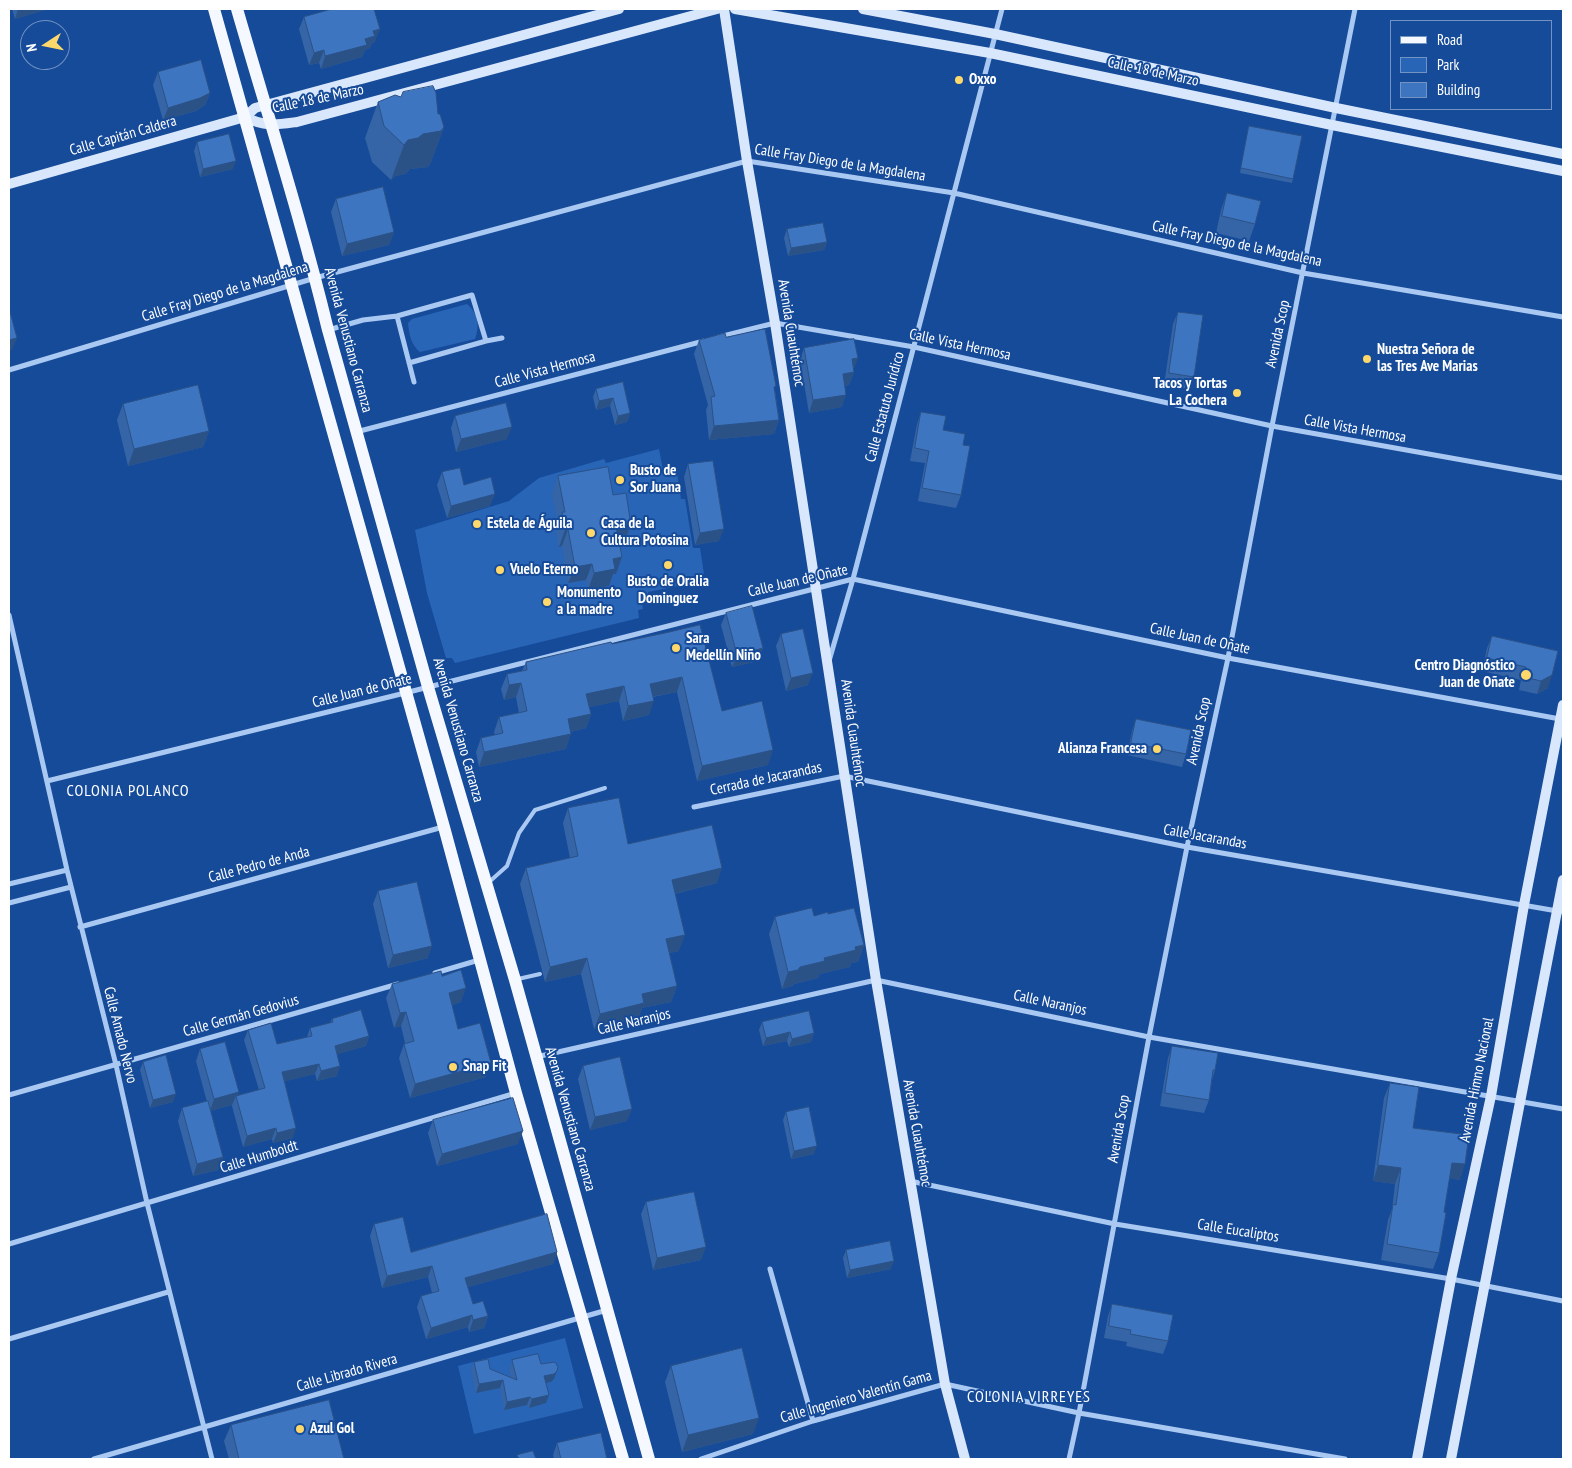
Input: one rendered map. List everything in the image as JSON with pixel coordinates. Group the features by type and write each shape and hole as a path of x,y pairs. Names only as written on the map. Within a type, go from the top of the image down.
{"main road":[{"path":"214,9 444,827 516,1093 623,1459"},
{"name":"Avenida Venustiano Carranza","path":"237,9 273,126 316,278 356,432 428,687 515,980 649,1459"}],"street":[{"name":"Calle 18 de Marzo","path":"619,9 255,108 245,117 258,124 273,126 297,122 717,9"},
{"name":"Avenida Cuauhtémoc","path":"724,9 747,161 775,323 876,980 945,1384 965,1459"},
{"name":"Calle 18 de Marzo","path":"735,9 990,53 1563,172"},
{"name":"Calle 18 de Marzo","path":"864,9 995,34 1336,108 1563,154"},
{"name":"Calle Estatuto Jurídico","path":"828,666 853,579 1002,9"},
{"name":"Avenida Scop","path":"1069,1459 1080,1413 1149,1037 1187,847 1228,658 1355,9"},
{"name":"Calle Capitán Caldera","path":"9,184 245,117"},
{"name":"Calle Fray Diego de la Magdalena","path":"9,370 316,278 747,161 954,193 1303,273 1563,317"},
{"path":"328,330 363,320 397,316 472,295 486,341"},
{"path":"397,316 414,382"},
{"name":"Calle Vista Hermosa","path":"718,338 775,323 914,347 1272,426 1563,478"},
{"path":"409,363 502,338"},
{"name":"Calle Vista Hermosa","path":"356,432 708,340"},
{"name":"Calle Juan de Oñate","path":"47,781 406,693 853,579 1228,658 1562,720"},
{"name":"Calle Amado Nervo","path":"9,615 80,927 116,1065 168,1292 212,1459"},
{"name":"Avenida Himno Nacional","path":"1416,1459 1451,1279 1491,1096 1524,905 1562,720 1563,705"},
{"name":"Calle Jacarandas","path":"844,776 1187,847 1560,911"},
{"name":"Cerrada de Jacarandas","path":"694,807 844,776"},
{"name":"Calle Pedro de Anda","path":"80,927 444,827"},
{"path":"9,884 67,870"},
{"path":"1451,1459 1560,911 1563,880"},
{"path":"9,902 71,887"},
{"path":"431,974 479,960"},
{"name":"Calle Naranjos","path":"536,1058 876,980 1149,1037 1563,1109"},
{"name":"Calle Germán Gedovius","path":"9,1095 403,982"},
{"name":"Calle Humboldt","path":"9,1244 516,1093"},
{"name":"Calle Eucaliptos","path":"910,1181 1115,1224 1451,1279 1563,1301"},
{"path":"770,1269 813,1421"},
{"path":"9,1339 168,1292"},
{"name":"Calle Librado Rivera","path":"94,1459 607,1310"},
{"name":"Calle Ingeniero Valentín Gama","path":"701,1459 813,1421 945,1384 1080,1413 1345,1459"}],"lane":[{"path":"487,885 507,866 519,833 535,810 605,788"},
{"path":"515,980 540,974"}],"green space":[{"path":"467,304 474,311 477,320 475,339 420,352 417,349 409,331 408,323 412,319"},
{"path":"659,449 664,475 677,473 681,499 685,499 693,548 700,548 704,574 692,577 693,583 648,592 648,597 641,599 643,609 638,610 639,618 455,663 452,658 446,658 427,593 415,530 509,501 539,478 604,459 606,463"},
{"path":"565,1338 583,1408 474,1434 458,1366"}],"building":[{"path":"332,9 374,9 380,29 373,31 375,36 365,39 367,45 325,56 324,50 314,53 304,17"},
{"path":"201,60 210,93 168,108 158,72"},
{"path":"433,86 436,93 438,114 440,114 444,127 441,131 423,134 418,138 408,140 404,145 384,126 378,102 395,95 401,97 403,92"},
{"path":"1249,126 1302,136 1293,179 1241,168"},
{"path":"229,134 236,161 203,169 197,142"},
{"path":"383,187 394,232 347,244 336,199"},
{"path":"1227,193 1261,201 1255,224 1222,216"},
{"path":"823,223 827,242 791,248 787,229"},
{"path":"9,308 17,338 9,340"},
{"path":"1178,312 1203,315 1194,377 1169,373"},
{"path":"765,329 776,386 774,387 779,420 714,426 711,397 715,396 699,340 725,333 726,337"},
{"path":"854,339 858,358 852,359 854,372 843,374 846,395 813,400 804,348"},
{"path":"623,382 630,413 618,416 613,398 599,401 596,389"},
{"path":"198,385 209,431 134,449 123,404"},
{"path":"506,403 512,427 461,439 455,416"},
{"path":"921,412 946,416 943,430 965,434 963,445 970,446 961,495 922,488 929,451 915,448"},
{"path":"713,461 724,529 700,533 688,464"},
{"name":"Casa de la Cultura Potosina","path":"608,467 613,495 626,493 631,525 616,527 622,557 613,559 615,569 594,573 592,564 575,567 568,529 565,530 562,512 565,512 558,476"},
{"path":"460,468 464,485 491,477 495,494 451,506 442,472"},
{"path":"752,606 763,648 737,655 726,613"},
{"path":"700,625 722,711 762,701 773,750 702,766 682,677 650,684 654,701 628,706 624,686 586,694 591,714 568,719 571,734 484,752 481,738 503,733 499,717 527,711 521,683 509,685 507,674 527,670 526,662 611,642 612,644"},
{"path":"803,629 813,673 791,678 781,634"},
{"path":"1492,636 1558,651 1552,675 1541,681 1524,677 1526,667 1487,658"},
{"path":"1136,719 1191,730 1186,754 1131,743"},
{"path":"619,798 628,844 712,825 722,868 672,880 685,935 666,939 677,986 642,994 644,1003 600,1014 587,958 550,967 526,868 578,856 568,808"},
{"path":"417,882 432,946 393,955 378,891"},
{"path":"812,908 814,916 854,908 864,945 855,947 856,950 824,958 825,961 788,972 775,917"},
{"path":"461,970 466,988 449,993 458,1029 480,1023 491,1063 415,1084 404,1044 414,1041 406,1012 400,1013 392,984 441,971 442,976"},
{"path":"361,1010 369,1036 335,1046 340,1066 321,1071 319,1064 282,1072 296,1128 277,1133 276,1128 247,1136 236,1096 265,1088 248,1030 271,1023 277,1044 312,1036 310,1028 333,1022 332,1019"},
{"path":"809,1011 814,1033 792,1039 790,1032 766,1038 762,1022"},
{"path":"225,1042 239,1092 214,1099 200,1049"},
{"path":"1172,1046 1218,1053 1215,1070 1213,1070 1209,1100 1165,1093"},
{"path":"166,1055 176,1094 153,1100 143,1062"},
{"path":"620,1057 632,1109 595,1117 583,1066"},
{"path":"1390,1083 1419,1087 1413,1128 1469,1135 1465,1164 1452,1163 1439,1253 1387,1244 1393,1204 1396,1205 1401,1168 1378,1165"},
{"path":"513,1098 523,1131 442,1154 433,1120"},
{"path":"208,1101 223,1157 197,1164 182,1108"},
{"path":"809,1107 817,1146 794,1151 786,1112"},
{"path":"694,1192 706,1247 657,1258 646,1202"},
{"path":"547,1214 557,1252 465,1278 473,1304 483,1301 488,1316 473,1320 472,1315 431,1328 421,1296 439,1291 432,1266 387,1276 374,1224 403,1217 411,1252"},
{"path":"890,1241 894,1261 850,1270 846,1250"},
{"path":"1112,1304 1173,1315 1168,1341 1130,1334 1131,1330 1109,1326"},
{"path":"742,1348 759,1418 688,1435 671,1366"},
{"path":"538,1354 541,1364 555,1362 558,1367 554,1374 544,1376 549,1395 507,1402 503,1380 479,1384 474,1362 488,1359 490,1369 517,1380 512,1360"},
{"name":"Azul Gol","path":"329,1400 344,1459 239,1459 231,1425"},
{"path":"601,1433 607,1459 561,1459 557,1443"},
{"path":"533,1451 536,1459 519,1459 517,1455"}],"place":[{"name":"Oxxo","path":"959,80"},
{"name":"Nuestra Señora de las Tres Ave Marias","path":"1367,359"},
{"name":"Tacos y Tortas La Cochera","path":"1237,393"},
{"name":"Busto de Sor Juana","path":"620,480"},
{"name":"Estela de Águila","path":"477,524"},
{"name":"Casa de la Cultura Potosina","path":"591,533"},
{"name":"Busto de Oralia Dominguez","path":"668,565"},
{"name":"Vuelo Eterno","path":"500,570"},
{"name":"Monumento a la madre","path":"547,602"},
{"name":"Sara Medellín Niño","path":"676,648"},
{"name":"Centro Diagnóstico Juan de Oñate","path":"1526,675"},
{"name":"Alianza Francesa","path":"1157,749"},
{"name":"Snap Fit","path":"453,1067"},
{"name":"Azul Gol","path":"300,1429"}],"district":[{"name":"COLONIA POLANCO","path":"128,791"},
{"name":"COLONIA VIRREYES","path":"1029,1397"}]}
